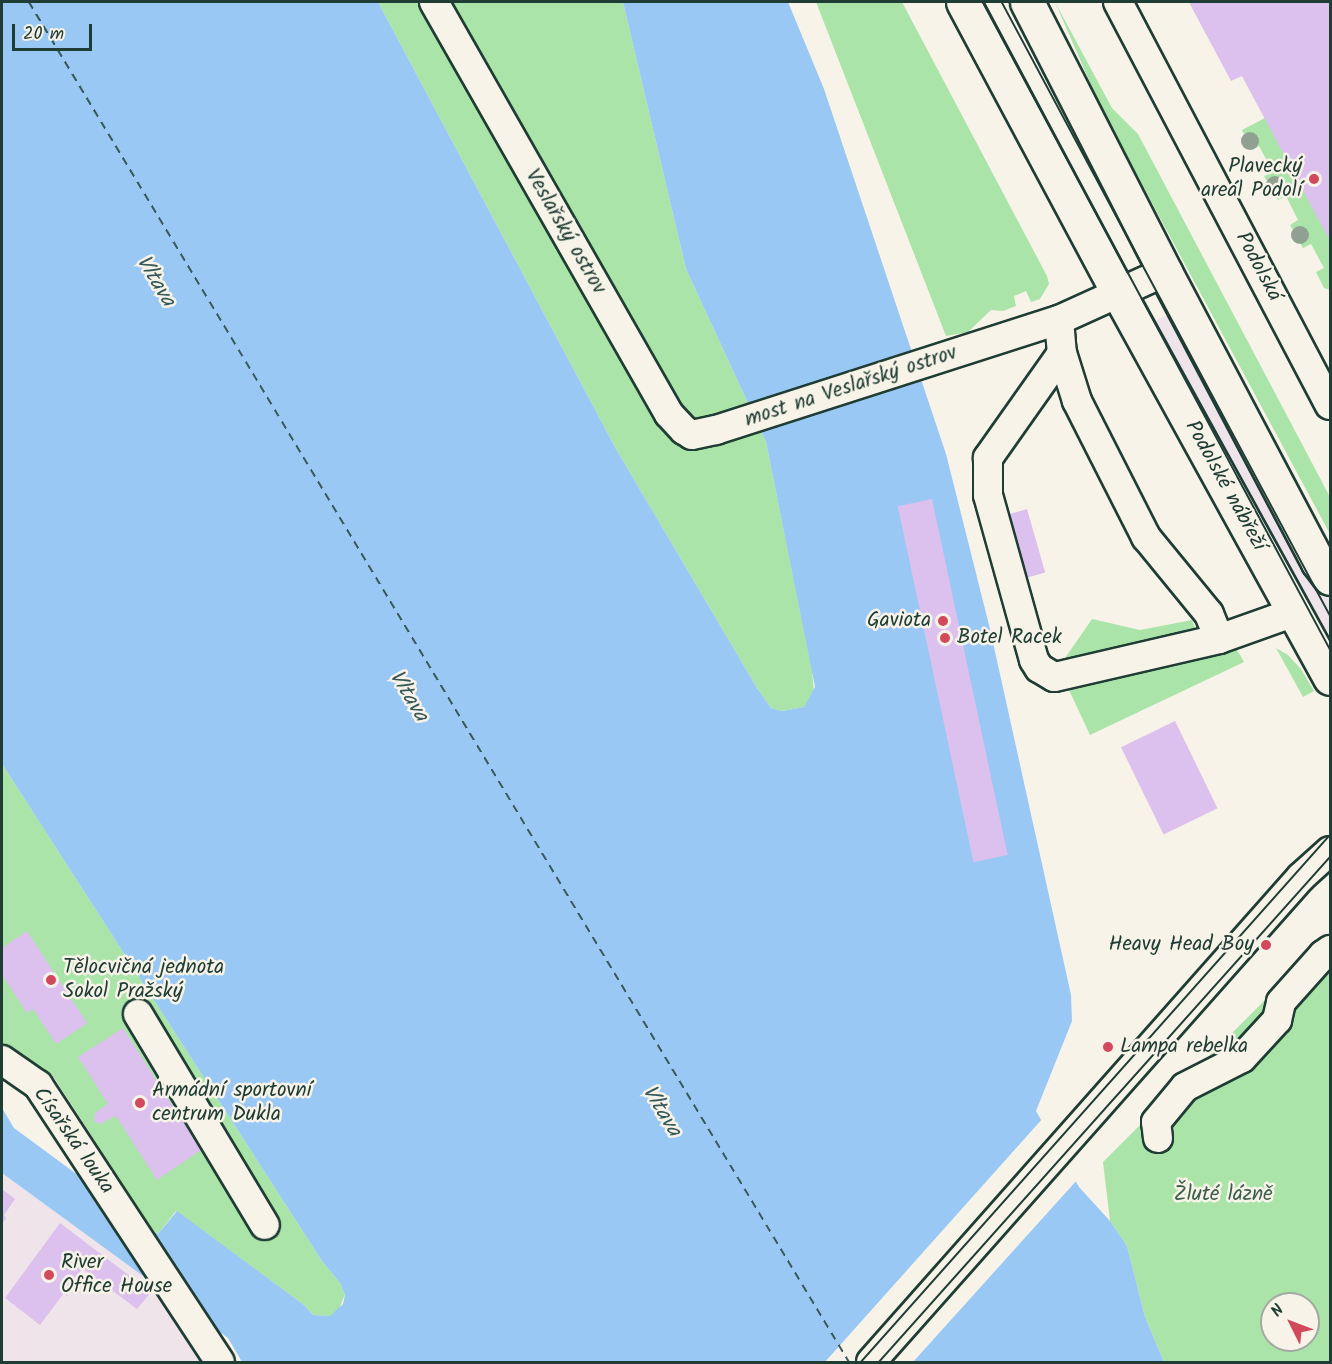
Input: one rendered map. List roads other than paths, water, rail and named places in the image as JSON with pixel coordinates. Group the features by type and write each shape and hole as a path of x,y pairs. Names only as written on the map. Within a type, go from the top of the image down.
{"main road":[{"name":"Podolské nábřeží","path":"963,2 1119,294 1330,678"},
{"path":"1027,2 1165,272 1318,562 1330,578"}],"street":[{"name":"Veslařský ostrov","path":"434,2 669,414 692,435 716,430"},
{"name":"Podolská","path":"1128,4 1324,375 1330,405"},
{"path":"1165,272 1071,315 1062,353 988,458 988,495 1034,660 1039,668 1054,677 1214,626 1295,612"},
{"name":"most na Veslařský ostrov","path":"716,430 986,345 1071,315"},
{"path":"1062,353 1077,401 1146,537 1214,626"},
{"path":"871,1362 1218,974 1301,877 1330,851"},
{"path":"1158,1138 1156,1122 1185,1087 1242,1058 1277,1020 1281,1002 1330,950"},
{"path":"138,1014 265,1225"},
{"name":"Císařská louka","path":"2,1060 38,1085 220,1362"}],"water":[{"name":"Vltava","path":"2,2 378,2 616,449 757,688 771,708 782,711 804,707 815,687 766,442 686,269 623,2 788,2 824,89 946,454 990,629 1071,995 1072,1021 1036,1111 1079,1187 1110,1221 1127,1246 1145,1317 1164,1362 242,1362 228,1338 2,1173 2,1108 14,1128 158,1234 177,1211 304,1305 313,1315 330,1316 343,1304 345,1295 340,1283 322,1261 2,764"}],"tram line":[{"path":"983,2 1330,649"},
{"path":"1002,2 1330,615"},
{"path":"861,1362 1330,835"},
{"path":"879,1362 1330,857"}],"place":[{"name":"Plavecký areál Podolí","path":"1314,179"},
{"name":"Gaviota","path":"943,621"},
{"name":"Botel Racek","path":"945,638"},
{"name":"Heavy Head Boy","path":"1266,945"},
{"name":"Tělocvičná jednota Sokol Pražský","path":"51,980"},
{"name":"Lampa rebelka","path":"1108,1047"},
{"name":"Armádní sportovní centrum Dukla","path":"140,1103"},
{"name":"River Office House","path":"49,1275"}],"park label":[{"name":"Žluté lázně","path":"1223,1195"}]}
